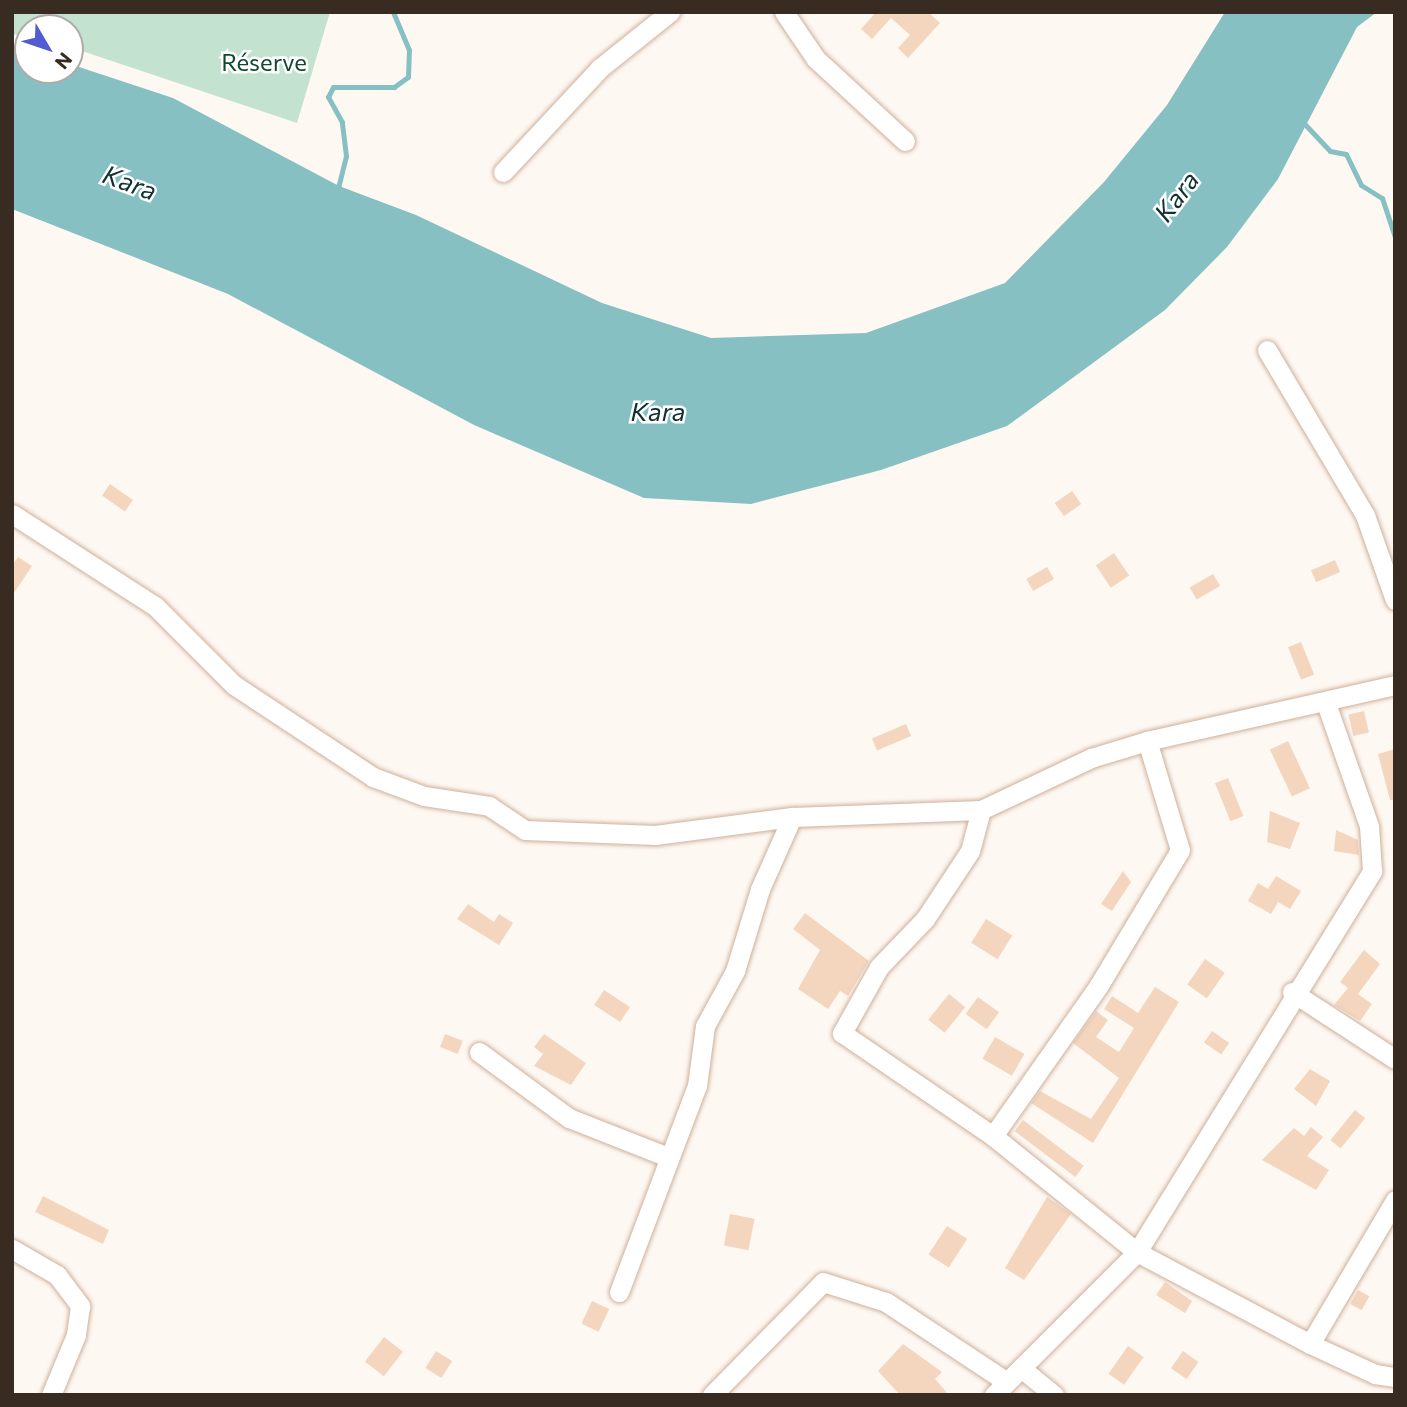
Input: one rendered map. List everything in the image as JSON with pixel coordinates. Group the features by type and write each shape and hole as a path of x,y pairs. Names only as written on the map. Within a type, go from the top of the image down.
{"street":[{"path":"503,172 600,68 670,12"},
{"path":"783,12 816,59 905,141"},
{"path":"1267,350 1365,515 1395,600"},
{"path":"12,513 155,606 234,685 399,788 472,800 525,830 655,835 792,817 981,810 1091,758 1147,741 1326,703 1395,685"},
{"path":"1007,1382 1137,1252 1292,992 1372,870 1362,801 1326,703"},
{"path":"993,1136 1099,985 1180,850 1147,741"},
{"path":"981,810 970,851 925,919 879,967 842,1033 993,1136 1137,1252 1310,1344 1375,1374 1395,1377"},
{"path":"619,1292 663,1187 668,1157 696,1086 705,1026 735,971 760,889 792,817"},
{"path":"1292,992 1395,1059"},
{"path":"479,1052 569,1118 668,1157"},
{"path":"1310,1344 1395,1200"},
{"path":"12,1249 57,1275 80,1306 76,1335 51,1395"},
{"path":"712,1395 823,1282 886,1302 1007,1382 1054,1395"}],"green space":[{"name":"Réserve","path":"12,12 330,12 297,123 84,52 84,14 14,14 12,34"}],"water":[{"name":"Kara","path":"1225,12 1377,12 1357,27 1278,179 1227,247 1165,310 1007,426 881,470 751,504 644,498 474,425 228,294 12,209 12,45 14,84 84,84 84,69 173,98 339,186 416,215 602,303 711,338 866,333 1005,283 1104,182 1167,105"}],"building":[{"path":"876,12 928,12 940,23 908,58 898,48 910,35 891,18 872,39 861,29"},
{"path":"110,484 133,500 125,512 102,495"},
{"path":"1072,491 1081,504 1064,516 1055,503"},
{"path":"1114,553 1129,575 1111,588 1096,565"},
{"path":"18,557 32,566 12,596 12,566"},
{"path":"1335,560 1340,572 1316,582 1311,570"},
{"path":"1047,567 1054,579 1033,591 1026,579"},
{"path":"1213,574 1220,586 1197,600 1190,588"},
{"path":"1301,642 1314,674 1301,680 1288,647"},
{"path":"1364,711 1369,732 1353,736 1348,715"},
{"path":"906,724 911,736 877,750 872,738"},
{"path":"1288,741 1310,788 1292,797 1270,749"},
{"path":"1395,749 1395,800 1390,800 1378,754"},
{"path":"1228,778 1243,816 1230,821 1215,783"},
{"path":"1270,811 1300,823 1290,849 1267,842"},
{"path":"1336,830 1358,840 1359,855 1334,851"},
{"path":"1123,871 1131,882 1112,911 1101,904"},
{"path":"1276,876 1301,891 1290,909 1278,902 1271,914 1248,901 1258,883 1268,889"},
{"path":"468,904 494,922 499,914 513,923 499,945 457,919"},
{"path":"805,913 869,961 848,996 840,991 828,1009 798,989 820,950 793,929"},
{"path":"986,919 1012,935 997,959 971,943"},
{"path":"1364,950 1380,964 1358,994 1372,1004 1360,1021 1334,1005 1348,988 1340,982"},
{"path":"1205,959 1225,973 1207,998 1187,984"},
{"path":"1155,987 1179,1002 1093,1143 1031,1103 1040,1091 1091,1119 1119,1078 1073,1043 1096,1011 1108,1020 1096,1037 1119,1052 1134,1028 1104,1009 1112,996 1138,1013"},
{"path":"604,990 630,1007 620,1022 594,1005"},
{"path":"949,994 965,1007 945,1033 928,1020"},
{"path":"978,997 999,1012 987,1029 966,1014"},
{"path":"1212,1031 1229,1043 1221,1055 1204,1042"},
{"path":"445,1034 463,1041 458,1054 440,1047"},
{"path":"544,1034 586,1063 571,1085 534,1066 543,1054 534,1047"},
{"path":"995,1037 1024,1054 1012,1076 982,1059"},
{"path":"1310,1069 1330,1081 1316,1106 1294,1089"},
{"path":"1355,1110 1365,1118 1341,1148 1330,1140"},
{"path":"1023,1120 1084,1166 1075,1177 1015,1131"},
{"path":"1311,1127 1323,1137 1307,1156 1329,1170 1316,1190 1262,1160 1294,1128 1304,1136"},
{"path":"43,1196 109,1230 103,1244 35,1212"},
{"path":"1047,1197 1071,1214 1024,1280 1005,1268"},
{"path":"730,1214 755,1219 748,1250 724,1245"},
{"path":"947,1226 967,1239 949,1268 928,1255"},
{"path":"1165,1282 1192,1301 1185,1313 1156,1295"},
{"path":"1358,1290 1369,1296 1362,1310 1350,1304"},
{"path":"592,1301 609,1309 599,1332 581,1324"},
{"path":"384,1337 403,1352 384,1376 365,1361"},
{"path":"903,1344 942,1372 935,1379 949,1395 900,1395 878,1371"},
{"path":"1128,1346 1144,1357 1124,1385 1108,1374"},
{"path":"436,1351 452,1361 442,1378 425,1368"},
{"path":"1183,1351 1199,1362 1187,1379 1171,1368"}],"waterway":[{"path":"337,192 346,156 342,122 328,97 333,87 394,87 408,77 409,50 393,12"},
{"path":"1299,118 1330,151 1346,154 1361,185 1382,198 1395,237"}]}
